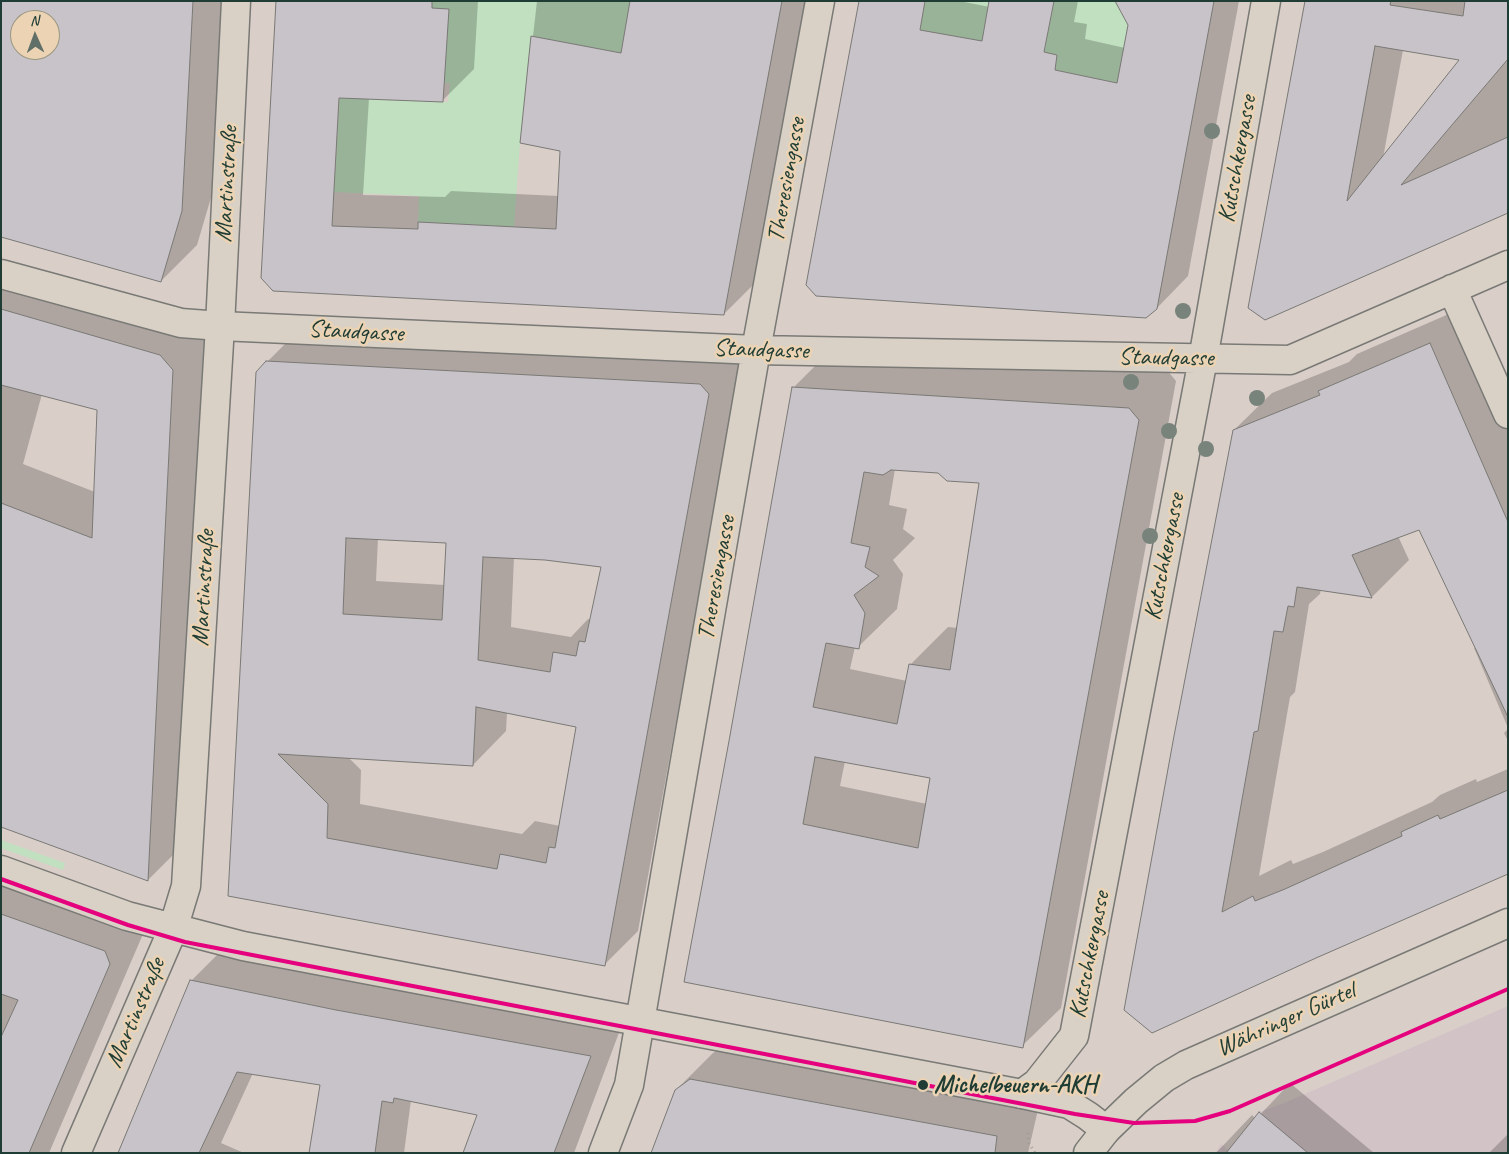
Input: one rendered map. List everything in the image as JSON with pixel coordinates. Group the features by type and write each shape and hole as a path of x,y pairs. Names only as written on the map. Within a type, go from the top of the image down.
{"street":[{"name":"Martinstraße","path":"76,1153 172,928 186,886 220,326 236,1"},
{"name":"Theresiengasse","path":"603,1153 629,1085 756,350 820,1"},
{"name":"Kutschkergasse","path":"1022,1094 1037,1083 1074,1036 1203,359 1266,1"},
{"name":"Staudgasse","path":"1,274 181,322 220,326 756,350 1290,360 1508,265"},
{"path":"1452,289 1508,414"},
{"path":"1,870 126,916 243,946 1022,1094 1068,1104 1106,1130"},
{"name":"Währinger Gürtel","path":"1088,1153 1106,1130 1136,1101 1164,1078 1186,1065 1508,922"}],"path":[{"path":"1028,1130 1028,1143 1035,1153"}],"shaded area":[{"path":"1508,1006 1508,1153 1215,1153 1221,1144 1228,1150 1259,1112 1284,1103"}],"green space":[{"path":"432,1 630,1 621,53 531,37 520,143 514,227 418,222 419,196 334,192 343,41 432,9","holes":["362,73 431,83 450,83 448,102 362,99"]},
{"path":"925,1 989,1 982,41 920,30"},
{"path":"1054,1 1130,1 1124,5 1123,16 1128,25 1121,62 1127,85 1055,70 1057,55 1044,52"},
{"path":"1,840 65,863 63,870 1,848"}],"building":[{"path":"1,1 193,1 182,211 161,282 1,237"},
{"path":"276,1 432,1 432,8 449,9 443,102 339,98 332,226 418,229 418,222 556,229 560,151 520,143 531,36 621,53 630,1 782,1 724,315 273,291 261,278"},
{"path":"859,1 925,1 920,30 982,41 989,1 1054,1 1044,52 1057,55 1055,70 1117,83 1128,25 1115,1 1214,1 1157,309 1146,318 816,296 806,285"},
{"path":"1305,1 1391,1 1390,5 1463,16 1465,1 1508,1 1508,59 1401,185 1508,137 1508,213 1265,320 1248,308","holes":["1375,46 1459,60 1347,201"]},
{"path":"1,309 160,355 173,370 148,881 1,827 1,503 92,538 97,410 1,385"},
{"path":"1430,343 1508,522 1508,717 1419,530 1352,555 1372,598 1297,587 1294,607 1288,606 1283,632 1274,631 1258,731 1254,732 1222,912 1253,896 1255,901 1285,889 1402,836 1401,832 1438,815 1440,819 1508,790 1508,874 1316,958 1152,1033 1124,1010 1233,430 1320,395 1318,391"},
{"path":"266,361 700,384 709,394 605,966 228,896 256,372","holes":["346,538 446,543 442,620 343,614","483,557 545,560 601,567 585,642 579,641 576,656 553,652 550,672 478,660","476,707 576,727 555,848 549,847 546,863 500,854 497,869 327,838 328,804 278,754 473,766"]},
{"path":"792,387 1129,408 1139,420 1023,1048 684,982","holes":["891,470 938,473 947,481 979,483 950,670 909,664 897,724 813,707 826,643 859,649 865,613 854,595 879,576 865,567 870,547 851,543 864,472 883,475","815,757 930,778 918,848 803,824"]},
{"path":"1,914 105,951 110,964 29,1153 1,1153 1,1037 18,1000 1,994"},
{"path":"190,980 336,1010 591,1056 554,1153 463,1153 477,1115 394,1098 393,1103 382,1101 375,1153 309,1153 320,1085 237,1072 199,1153 118,1153"},
{"path":"690,1079 997,1136 995,1153 651,1153 675,1090"},
{"path":"1259,1112 1308,1153 1226,1153"}],"transit line":[{"path":"1,879 128,925 185,942 1075,1114 1134,1123 1195,1121 1230,1111 1508,989"}],"place":[{"name":"Michelbeuern-AKH","path":"923,1085"}]}
